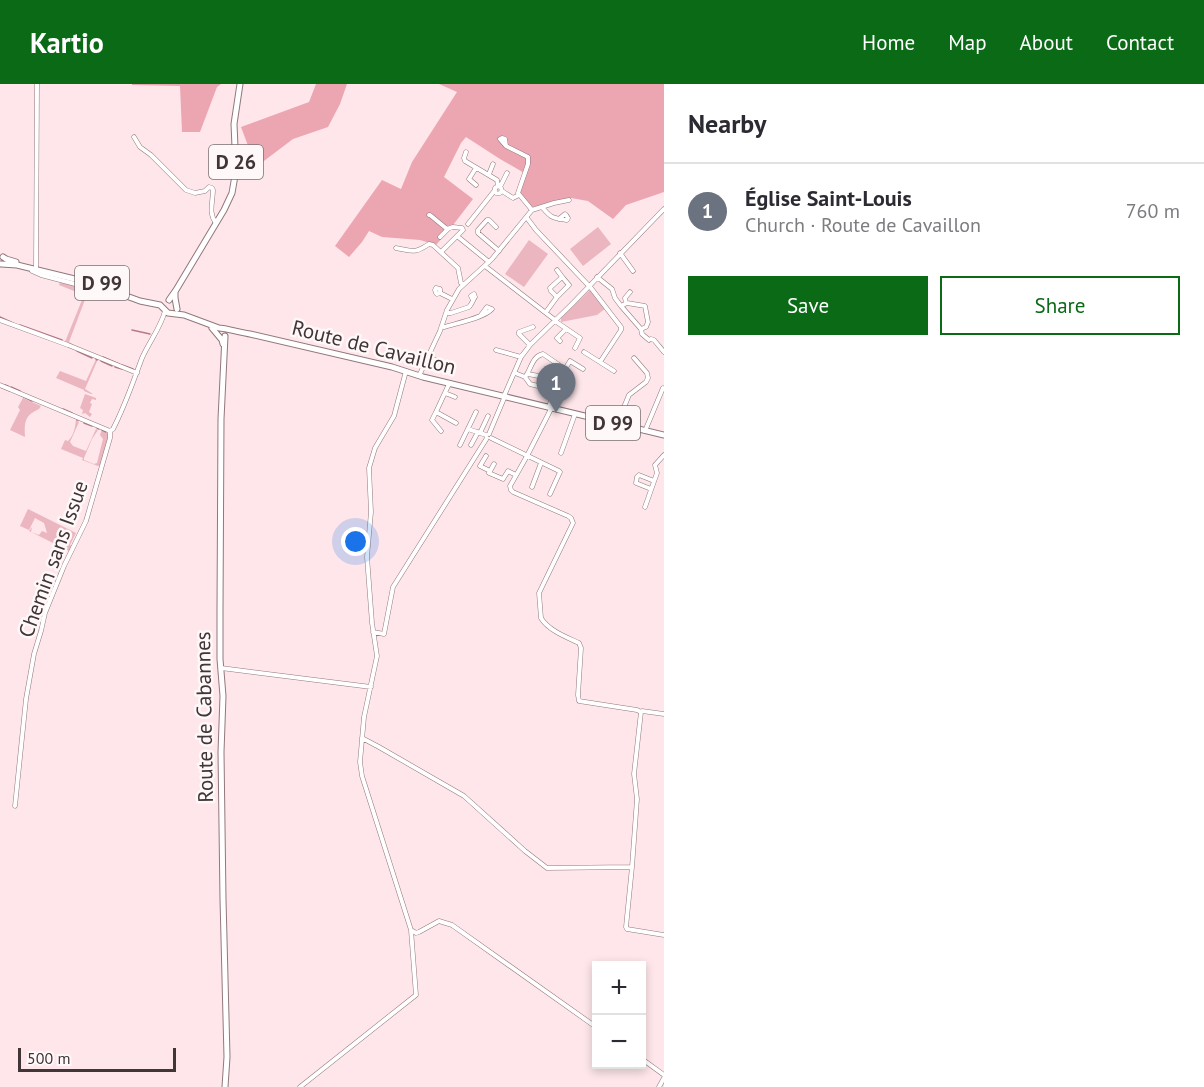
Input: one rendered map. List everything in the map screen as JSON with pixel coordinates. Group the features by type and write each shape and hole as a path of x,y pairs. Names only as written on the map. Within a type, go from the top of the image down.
{"main road":[{"name":"D 26","path":"169,308 176,290 231,197 236,164 234,124 240,84"},
{"name":"Route de Cavaillon","path":"1,254 8,260 95,281 155,301 222,333 250,334 324,351 664,435"},
{"path":"0,265 1,254"},
{"name":"Route de Cavaillon","path":"0,265 8,264 91,283 140,301 169,308"},
{"path":"169,308 176,302 176,290"},
{"name":"Route de Cabannes","path":"222,333 225,347 221,419 219,611 224,714 221,752 227,1057 225,1087"}],"street":[{"path":"36,267 37,84"},
{"path":"134,137 140,147 186,190 200,193 209,187 212,188 211,208 216,223"},
{"path":"506,146 528,157 528,164 518,193 532,210"},
{"path":"466,152 465,160 498,182 499,189 513,198 519,195"},
{"path":"489,175 493,164"},
{"path":"476,168 469,179 476,185"},
{"path":"468,224 492,193 499,189 507,173"},
{"path":"419,375 452,299 463,284 489,262 532,210 569,200"},
{"path":"542,207 551,217 558,219"},
{"path":"374,632 384,634 393,587 488,436 521,357 530,345 664,208"},
{"path":"429,215 449,229"},
{"path":"527,218 588,286 621,328 600,362"},
{"path":"496,226 488,219 477,233 499,251"},
{"path":"441,237 449,229 462,228 463,231 441,252"},
{"path":"457,236 489,262"},
{"path":"396,248 415,252 429,244 458,268 463,284"},
{"path":"620,253 633,271"},
{"path":"485,266 580,338 574,348"},
{"path":"546,312 556,297 569,285 557,270"},
{"path":"597,277 612,289 615,298 623,304 641,329 642,334 654,340 664,352"},
{"path":"550,290 563,278"},
{"path":"543,286 556,297"},
{"path":"440,292 452,299"},
{"path":"623,304 630,292"},
{"path":"446,313 469,307 473,300"},
{"path":"623,304 646,307 648,324 641,329"},
{"name":"Chemin sans Issue","path":"15,806 26,699 45,612 86,521 110,438 110,431 123,409 142,358 169,308"},
{"path":"442,326 481,315"},
{"path":"0,320 137,373"},
{"path":"530,345 519,332 533,327"},
{"path":"560,341 557,338 567,329"},
{"path":"496,350 521,357"},
{"path":"584,352 614,371"},
{"path":"526,375 539,355 543,354 559,365"},
{"path":"428,357 441,362"},
{"path":"616,424 629,395 648,378 647,373 634,358"},
{"path":"584,369 570,361 556,384 550,407 510,486 511,490 568,516 572,521 572,527 539,597 542,621 579,644 581,648 579,701 664,714"},
{"path":"301,1086 416,994 411,930 362,776 360,762 364,717 377,656 367,557 371,513 369,468 375,447 394,416 406,371"},
{"path":"514,373 544,377 549,375"},
{"path":"526,375 530,384 550,389"},
{"path":"441,430 432,420 449,383"},
{"path":"0,385 110,431"},
{"path":"645,431 663,388"},
{"path":"445,393 455,397"},
{"path":"436,412 456,423"},
{"path":"460,445 477,412"},
{"path":"561,453 575,414"},
{"path":"471,445 488,416"},
{"path":"468,429 488,436 560,472 550,494"},
{"path":"645,507 657,473 655,465 664,455"},
{"path":"486,456 480,466 490,471 489,473 500,479 503,479 509,471 516,474"},
{"path":"532,487 541,463"},
{"path":"490,471 494,464"},
{"path":"651,489 636,483 637,477 639,475 654,481"},
{"path":"222,668 371,687"},
{"path":"641,712 634,774 637,799 626,927 664,935"},
{"path":"362,738 464,796 547,868 632,867"},
{"path":"411,930 416,933 439,921 452,925 592,1024"},
{"path":"646,1062 664,1076 658,1087"},
{"path":"301,1086 309,1087"}],"shaded area":[{"path":"132,84 221,84 217,87 200,132 182,132 180,86"},
{"path":"316,84 347,84 328,127 293,139 256,167 241,127 309,102"},
{"path":"439,84 664,84 664,192 626,205 613,219 588,201 571,198 532,207 519,193 526,174 466,137 444,177 473,199 436,245 420,240 382,237 369,231 349,257 335,246 382,180 401,189 412,162 457,92"},
{"path":"598,227 611,244 583,266 570,249"},
{"path":"529,240 548,254 524,287 505,274"},
{"path":"60,282 89,289 69,342 73,346 65,342 84,295 59,285"},
{"path":"590,290 606,308 597,315 561,322 561,318"},
{"path":"98,359 85,389 93,394 56,378 60,371 86,381"},
{"path":"85,394 96,398 90,403 92,404 89,412 92,414 90,417 85,413 82,414 83,410 80,408"},
{"path":"23,398 41,406 26,420 25,437 10,430"},
{"path":"78,419 79,422 70,442 73,446 86,451 96,429 98,430 84,460 97,463 103,439 100,435 102,429 109,435 98,466 82,460 83,458 61,449 65,440 68,441 72,436 76,420"},
{"path":"28,509 76,533 70,545 74,547 71,552 31,532 39,535 42,531 47,533 44,523 35,518 29,530 20,526"}],"waterway":[{"path":"0,317 13,323"},
{"path":"20,325 62,340"},
{"path":"132,330 150,334"},
{"path":"77,351 92,358"},
{"path":"103,357 119,364"},
{"path":"101,361 112,366"},
{"path":"122,365 133,369"},
{"path":"115,367 122,369"},
{"path":"0,387 10,391"},
{"path":"11,387 20,391"},
{"path":"20,395 32,401"},
{"path":"63,409 72,413"},
{"path":"84,423 92,426"},
{"path":"102,430 106,432"}],"place":[{"name":"Église Saint-Louis","path":"556,413"}]}
